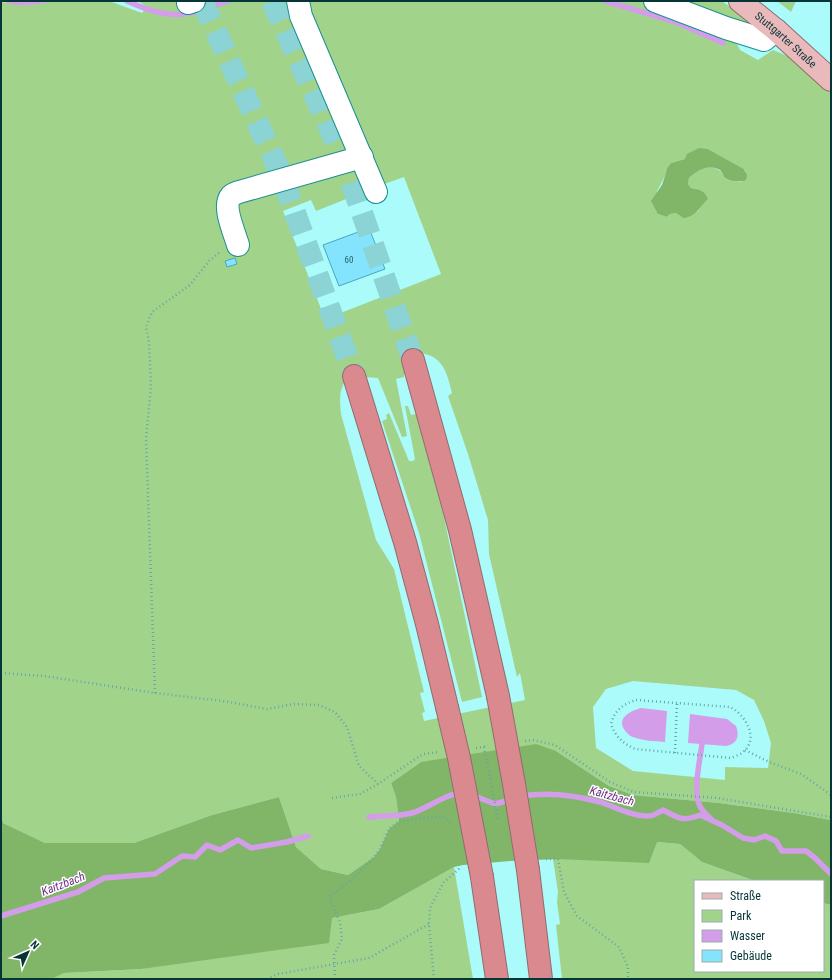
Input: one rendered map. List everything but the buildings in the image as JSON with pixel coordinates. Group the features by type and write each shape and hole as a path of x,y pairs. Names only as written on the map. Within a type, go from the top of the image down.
{"highway":[{"path":"413,360 460,530 498,696 528,870 540,979"},
{"path":"354,376 405,542 447,707 459,758 482,877 496,979"}],"main road":[{"name":"Stuttgarter Straße","path":"740,1 776,30 831,80"}],"lane":[{"path":"298,1 302,16 376,192"},
{"path":"654,1 726,28 764,40 776,30"},
{"path":"238,245 228,211 229,199 234,194 362,157"}],"path":[{"path":"155,694 146,438 151,387 149,342 146,326 152,312 190,285 213,256 218,252 238,245"},
{"path":"1,673 44,676 155,694 223,701 267,709 294,704 319,705 335,712 347,727 359,766 378,784"},
{"path":"636,700 724,706 737,710 749,729 750,742 745,750 731,758 635,749 624,744 618,739 611,724 615,714 621,707 628,702 636,700"},
{"path":"675,752 677,703"},
{"path":"519,742 533,740 555,745 610,782 634,792 717,798 831,817"},
{"path":"484,746 499,824"},
{"path":"468,748 491,746"},
{"path":"745,750 801,774 831,795"},
{"path":"332,798 360,794 378,784 423,754 446,752"},
{"path":"334,979 334,955 342,939 340,922 329,897 351,880 374,857 380,849 389,830 399,821 442,816"},
{"path":"558,859 564,892 577,916 619,947 628,967 628,979"},
{"path":"434,979 429,924 430,908 443,883 463,865"},
{"path":"267,979 278,974 369,958 429,924"}],"green space":[{"path":"52,1 109,1 142,13 147,7 138,1 293,1 354,151 232,203 359,163 369,190 316,211 311,200 283,211 325,319 441,274 404,177 379,186 304,1 644,1 712,27 735,40 740,50 758,60 773,50 795,59 831,93 831,820 794,813 719,803 633,795 609,786 556,751 421,762 391,783 396,797 399,821 389,829 380,849 374,857 348,875 321,869 296,847 279,797 212,815 134,843 45,843 3,823 1,810 1,2 14,4 39,4","holes":["708,149 744,169 746,171 741,182 726,179 716,168 703,168 689,178 688,184 691,188 698,189 708,199 701,205 698,211 683,218 676,213 670,214 667,217 658,214 657,191 665,176 667,168 671,163 685,159","419,353 427,354 439,361 446,372 452,393 448,396 468,454 488,520 489,554 517,677 520,673 525,700 424,721 422,713 425,712 420,693 424,692 394,569 376,540 341,414 340,405 342,387 347,379 364,377 378,378 402,437 407,436 396,379 404,377 406,364","633,681 736,690 754,700 764,721 771,743 768,768 725,767 725,780 633,771 596,748 593,707 606,689"]},
{"path":"669,1 722,1 757,27"},
{"path":"777,1 796,1 791,12"},
{"path":"699,148 708,149 744,169 747,175 746,180 733,181 725,178 722,172 716,168 703,168 689,178 688,184 691,188 703,192 708,199 697,211 691,216 683,218 676,213 670,214 667,217 658,214 651,201 662,185 667,168 671,163 685,159 687,154"},
{"path":"405,406 408,406 411,415 416,414 443,513 482,697 462,702 419,533 382,421 387,419 386,415 389,413 409,461 413,461 415,459"},
{"path":"536,744 556,751 609,786 633,795 719,803 794,813 831,820 831,905 824,903 824,880 752,880 702,862 680,844 657,842 649,863 558,859 510,861 454,867 379,909 332,918 329,943 141,969 64,973 52,979 1,979 1,810 3,823 45,843 134,843 212,815 279,797 296,847 321,869 348,875 374,857 380,849 389,829 399,821 396,797 391,783 421,762"},
{"path":"657,842 680,844 702,862 752,880 694,880 694,972 824,972 824,903 831,905 831,979 562,979 556,925 560,924 557,902 558,892 553,859"},
{"path":"454,867 473,979 52,979 64,973 141,969 332,918 379,909"}],"water":[{"path":"1,1 52,1 26,5"},
{"path":"641,708 667,711 665,742 649,741 630,736 625,730 622,725 622,721 626,715"},
{"path":"690,714 727,719 736,726 738,733 737,739 730,745 726,746 688,743"}],"waterway":[{"path":"127,1 155,12 167,14 200,11 228,1"},
{"path":"605,1 676,22 723,43"},
{"path":"702,744 697,798 701,808 711,819"},
{"name":"Kaitzbach","path":"369,817 412,813 444,798 461,794"},
{"name":"Kaitzbach","path":"521,796 551,794 581,798 600,802 641,816 651,816 663,810 685,819 700,815 722,825 743,838 754,840 765,836 776,841 782,851 806,851 831,874"},
{"name":"Kaitzbach","path":"472,795 495,804 513,799"},
{"name":"Kaitzbach","path":"1,916 78,892 104,878 155,874 182,856 195,857 207,845 220,850 238,840 251,848 287,842 308,836"}],"tunnel":[{"path":"202,1 281,174 354,376"},
{"path":"272,1 343,158 413,360"}]}
